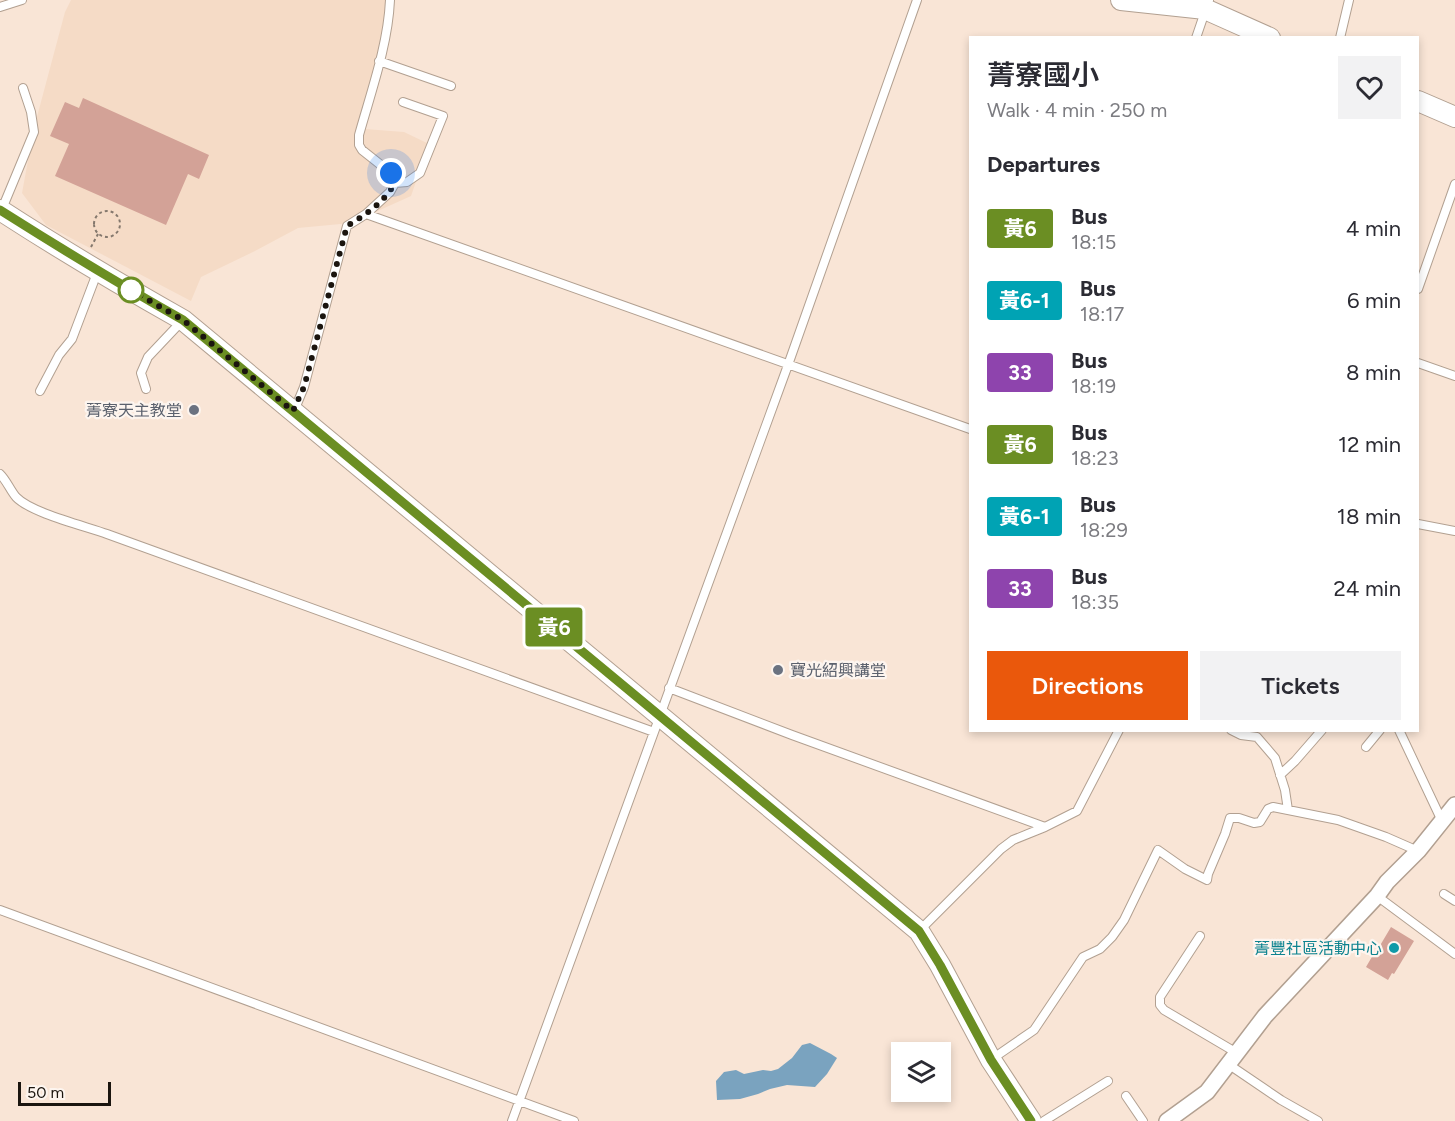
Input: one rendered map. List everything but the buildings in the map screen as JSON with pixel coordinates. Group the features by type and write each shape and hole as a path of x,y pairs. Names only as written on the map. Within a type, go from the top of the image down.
{"street":[{"path":"1121,0 1207,5 1266,36"},
{"path":"1419,101 1455,117"},
{"path":"1,210 98,272 183,320 293,411 657,724 924,938 991,1060 1031,1121"},
{"path":"1168,1121 1207,1092 1265,1016 1418,851 1455,805"}],"lane":[{"path":"0,7 22,0"},
{"path":"390,0 389,15 359,135 359,145 391,173 395,183"},
{"path":"512,1121 788,365 917,0"},
{"path":"1340,36 1349,0"},
{"path":"1197,36 1207,5"},
{"path":"379,61 451,86"},
{"path":"1,210 34,132 31,112 23,88"},
{"path":"395,183 407,182 420,173 443,116 403,102"},
{"path":"293,411 304,387 347,226 366,214 390,192 395,183"},
{"path":"1419,286 1455,184"},
{"path":"366,214 969,429"},
{"path":"40,391 59,355 72,339 98,272"},
{"path":"146,389 141,373 148,357 183,320"},
{"path":"1419,363 1455,376"},
{"path":"0,474 16,497 30,508 657,724"},
{"path":"1419,524 1455,531"},
{"path":"669,688 1045,827"},
{"path":"924,938 1001,849 1013,840 1077,811 1118,732"},
{"path":"1235,732 1241,735 1258,734 1275,758 1285,790 1288,810"},
{"path":"1280,775 1320,732"},
{"path":"1366,747 1378,732"},
{"path":"1401,732 1443,822"},
{"path":"991,1060 1034,1030 1083,957 1100,949 1112,937 1124,920 1158,850 1185,869 1207,880 1230,818 1260,822 1268,809 1273,807 1338,820 1418,851"},
{"path":"1444,894 1455,901"},
{"path":"1377,896 1455,954"},
{"path":"0,909 574,1121"},
{"path":"1200,936 1160,997 1160,1005 1232,1058 1281,1100 1318,1121"},
{"path":"1044,1121 1108,1081"},
{"path":"1126,1096 1143,1121"}],"path":[{"path":"110,212 117,216 120,224 117,233 110,237 98,234 94,222 98,215 110,212"}],"shaded area":[{"path":"71,0 391,0 365,129 404,132 429,144 411,196 351,223 298,228 201,277 191,301 46,225 22,193 34,128 65,12"}],"water":[{"path":"810,1043 837,1058 815,1087 787,1085 740,1099 717,1100 716,1081 724,1072 736,1070 744,1074 778,1069 792,1058 802,1045"}],"bus line":[{"name":"黃6","path":"0,210 84,261 98,272 183,320 919,931 991,1060 1031,1121"}],"place":[{"name":"菁寮天主教堂","path":"194,410"},
{"name":"寶光紹興講堂","path":"778,670"},
{"name":"菁豐社區活動中心","path":"1394,948"}],"route":[{"path":"131,290 183,320 293,411 304,387 347,226 366,214 390,192 395,183 391,173"}]}
